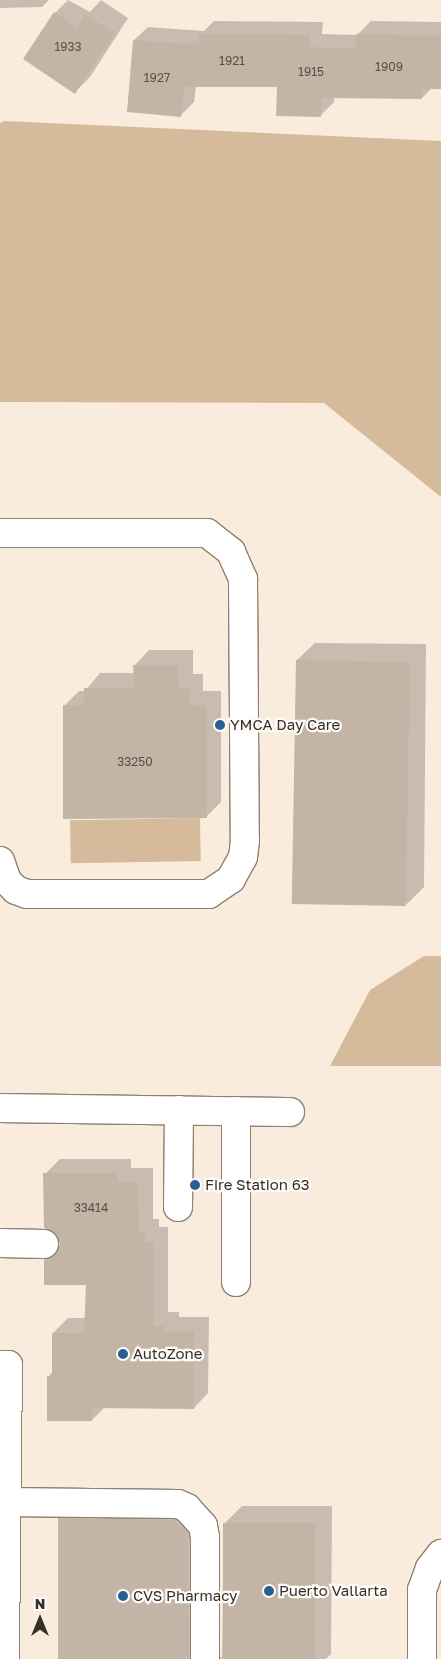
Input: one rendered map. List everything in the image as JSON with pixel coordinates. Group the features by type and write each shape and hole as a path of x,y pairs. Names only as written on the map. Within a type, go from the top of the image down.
{"lane":[{"path":"0,532 207,533 231,552 243,579 245,841 243,857 231,879 210,894 27,894 16,890 7,881 0,861"},
{"path":"0,1108 290,1112"},
{"path":"178,1207 179,1110"},
{"path":"236,1111 236,1282"},
{"path":"0,1243 44,1244"},
{"path":"0,1365 8,1365 7,1502 3,1632 5,1659"},
{"path":"7,1502 178,1504 187,1508 196,1516 205,1537 205,1659"},
{"path":"422,1659 431,1623 422,1590 430,1568 441,1554"}],"shaded area":[{"path":"4,121 441,141 441,497 324,403 0,402 0,123"},
{"path":"200,818 201,861 71,863 70,820"},
{"path":"424,956 441,956 441,1066 330,1066 370,990"}],"building":[{"path":"54,12 77,28 85,14 114,33 75,94 23,59"},
{"path":"199,34 310,35 309,47 356,48 356,34 441,36 441,89 422,89 422,99 321,98 321,117 276,116 277,87 184,87 181,117 127,112 133,40 199,45"},
{"path":"296,660 410,662 406,906 292,904"},
{"path":"133,665 178,665 179,689 189,689 189,705 207,705 207,818 63,819 63,705 84,705 84,688 134,688"},
{"path":"43,1173 117,1173 117,1182 138,1182 139,1233 145,1233 145,1242 153,1242 153,1326 165,1326 165,1332 194,1332 194,1409 92,1408 92,1421 47,1421 47,1376 52,1376 52,1333 84,1333 86,1285 44,1285 44,1260 57,1252 60,1244 52,1231 44,1228"},
{"name":"CVS Pharmacy","path":"58,1518 175,1520 188,1533 189,1659 58,1659"},
{"name":"Puerto Vallarta","path":"223,1523 315,1523 315,1659 223,1659"}],"place":[{"name":"YMCA Day Care","path":"220,725"},
{"name":"Fire Station 63","path":"195,1185"},
{"name":"AutoZone","path":"123,1354"},
{"name":"Puerto Vallarta","path":"269,1591"},
{"name":"CVS Pharmacy","path":"123,1596"}]}
